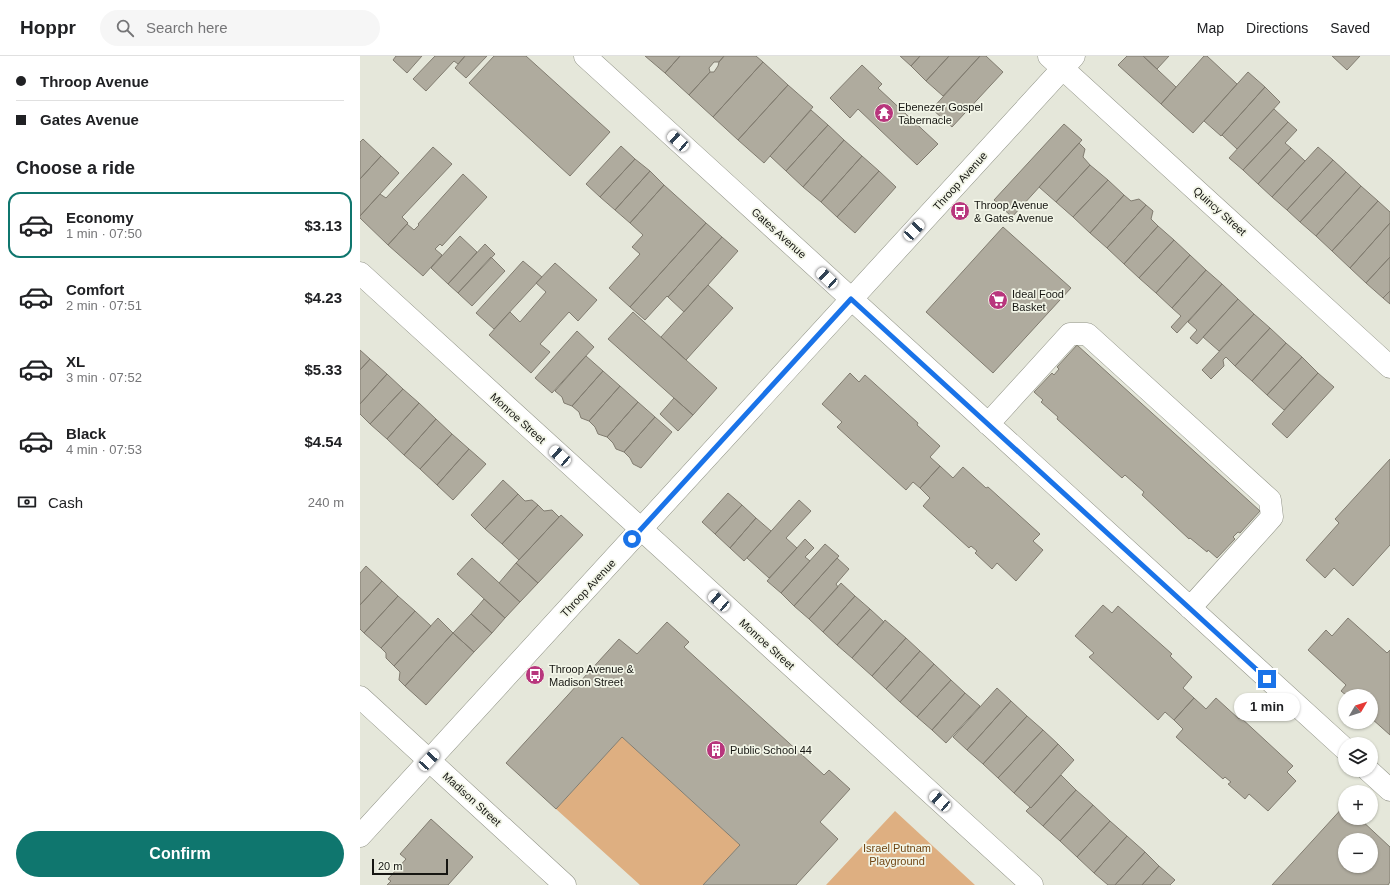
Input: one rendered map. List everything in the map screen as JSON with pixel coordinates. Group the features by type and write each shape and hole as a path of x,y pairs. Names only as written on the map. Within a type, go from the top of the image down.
{"street":[{"name":"Gates Avenue","path":"585,56 1338,743"},
{"name":"Throop Avenue","path":"360,836 851,299 1062,60"},
{"name":"Quincy Street","path":"1062,60 1390,367"},
{"name":"Monroe Street","path":"360,273 640,530 1032,885"},
{"path":"988,424 1070,334 1087,334 1270,500 1272,518 1190,608"},
{"name":"Madison Street","path":"360,697 566,885"},
{"path":"1376,777 1390,790"}],"green space":[{"path":"622,737 740,845 703,885 640,885 556,809"},
{"name":"Israel Putnam Playground","path":"895,811 975,885 826,885"}],"building":[{"path":"396,56 422,56 407,73 393,60"},
{"path":"435,56 465,56 458,64 454,61 426,91 413,79"},
{"path":"465,56 487,56 466,78 455,68"},
{"path":"494,56 526,56 610,132 570,176 469,83"},
{"path":"645,56 680,56 665,73"},
{"path":"680,56 724,56 719,62 714,62 709,68 710,72 689,95 665,73"},
{"path":"724,56 756,56 763,62 713,117 689,95 710,72 714,72"},
{"path":"900,56 920,56 911,66"},
{"path":"920,56 949,56 926,81 911,66"},
{"path":"949,56 980,56 943,96 926,81"},
{"path":"980,56 986,56 1003,72 952,127 932,109"},
{"path":"1127,56 1143,56 1176,87 1161,104 1118,65"},
{"path":"1143,56 1169,56 1157,69"},
{"path":"1204,56 1207,56 1237,84 1193,133 1161,104"},
{"path":"1332,56 1360,56 1347,70"},
{"path":"763,62 788,85 738,140 713,117"},
{"name":"Ebenezer Gospel Tabernacle","path":"862,65 882,84 878,88 938,144 917,165 858,109 850,118 830,98"},
{"path":"1248,72 1265,87 1221,136 1204,121"},
{"path":"788,85 813,107 764,163 738,140"},
{"path":"1265,87 1280,102 1237,149 1222,135"},
{"path":"1274,109 1288,122 1243,170 1229,158"},
{"path":"811,110 828,125 786,171 770,156"},
{"path":"1288,122 1297,130 1285,143 1291,148 1258,184 1243,170"},
{"path":"1064,124 1082,140 1012,217 994,200"},
{"path":"828,125 844,140 803,187 786,171"},
{"path":"363,139 381,156 360,179 360,142"},
{"path":"844,140 862,156 821,202 803,187"},
{"path":"1079,143 1085,149 1083,157 1090,165 1056,202 1039,187"},
{"path":"621,146 635,159 600,197 586,184"},
{"path":"433,147 452,164 402,217 408,223 388,245 360,218 360,216 380,194 386,198"},
{"path":"1318,147 1333,160 1287,210 1272,197"},
{"path":"1291,148 1305,161 1272,197 1258,184"},
{"path":"381,156 399,173 360,216 360,179"},
{"path":"862,156 879,171 837,217 821,202"},
{"path":"635,159 650,171 615,210 600,197"},
{"path":"1333,160 1346,172 1300,222 1287,210"},
{"path":"1090,165 1108,180 1073,217 1056,202"},
{"path":"650,171 664,185 630,223 615,210"},
{"path":"879,171 896,187 855,233 837,217"},
{"path":"1346,172 1361,186 1316,236 1300,222"},
{"path":"463,174 487,197 442,246 440,244 435,249 442,255 423,276 388,245 407,224 414,230"},
{"path":"1108,180 1124,195 1090,233 1073,217"},
{"path":"664,185 706,223 630,307 609,288 640,254 632,247 643,235 630,223"},
{"path":"1361,186 1378,201 1332,251 1316,236"},
{"path":"1124,195 1131,201 1139,199 1146,205 1107,248 1090,233"},
{"path":"1378,201 1390,212 1390,223 1350,268 1332,251"},
{"path":"1146,205 1153,211 1151,219 1158,226 1124,264 1107,248"},
{"path":"706,223 722,237 668,297 667,296 645,320 630,307"},
{"path":"1390,223 1390,257 1366,283 1350,268"},
{"path":"1158,226 1174,240 1139,278 1124,264"},
{"name":"Ideal Food Basket","path":"1003,227 1071,288 993,373 926,312"},
{"path":"460,236 477,252 448,284 431,268"},
{"path":"722,237 738,251 684,312 668,297"},
{"path":"1174,240 1190,255 1156,293 1139,278"},
{"path":"485,244 495,254 458,293 448,284"},
{"path":"1190,255 1206,270 1172,308 1156,293"},
{"path":"491,257 505,271 472,306 458,293"},
{"path":"1390,257 1390,291 1383,298 1366,283"},
{"path":"523,261 542,277 494,329 476,313"},
{"path":"555,263 597,300 578,321 569,312 540,344 550,352 531,373 489,335 510,312 520,322 546,292 536,283"},
{"path":"1206,270 1222,284 1177,333 1171,327 1181,316 1172,308"},
{"path":"1222,284 1238,299 1197,344 1190,338 1197,330 1188,322"},
{"path":"708,285 733,308 686,360 661,337"},
{"path":"1390,291 1390,304 1383,298"},
{"path":"1238,299 1254,314 1219,351 1203,337"},
{"path":"633,312 717,388 693,415 608,339"},
{"path":"1254,314 1270,328 1235,366 1226,357 1223,360 1224,366 1211,379 1202,370"},
{"path":"1270,328 1286,343 1252,381 1235,366"},
{"path":"577,331 594,347 552,393 535,378"},
{"path":"1286,343 1302,357 1267,395 1252,381"},
{"path":"1077,345 1260,511 1240,533 1238,532 1233,537 1235,539 1217,558 1208,550 1207,552 1190,538 1189,539 1142,495 1144,492 1125,475 1122,478 1057,419 1058,417 1041,402 1043,400 1034,392 1052,373 1054,375 1059,369 1057,367"},
{"path":"360,350 370,359 360,370"},
{"path":"586,356 603,371 572,406 564,403 562,397 555,391"},
{"path":"1302,357 1318,373 1284,410 1267,395"},
{"path":"370,359 387,374 360,404 360,370"},
{"path":"603,371 620,386 589,421 581,418 579,412 572,406"},
{"path":"850,373 859,382 865,375 918,423 917,425 940,446 930,457 940,466 920,488 913,482 906,490 837,427 842,422 822,404"},
{"path":"1318,373 1334,387 1287,438 1272,424"},
{"path":"387,374 403,389 370,424 360,414 360,404"},
{"path":"620,386 638,402 607,437 598,434 595,427 589,421"},
{"path":"403,389 419,403 387,439 370,424"},
{"path":"674,398 693,415 678,431 660,414"},
{"path":"638,402 655,417 624,452 616,449 607,437"},
{"path":"419,403 436,419 404,455 387,439"},
{"path":"655,417 672,432 641,468 633,464 624,452"},
{"path":"436,419 452,434 420,469 404,455"},
{"path":"452,434 469,449 437,485 420,469"},
{"path":"469,449 486,464 453,500 437,485"},
{"path":"1390,459 1390,545 1353,586 1334,568 1325,578 1306,560 1339,523 1335,519"},
{"path":"940,466 953,478 963,467 986,488 988,487 1040,534 1033,541 1043,550 1016,581 997,563 992,569 975,553 977,551 971,546 969,548 923,506 930,498 920,488"},
{"path":"503,480 518,494 485,529 471,515"},
{"path":"728,493 742,505 715,534 702,522"},
{"path":"518,494 525,501 532,500 538,505 502,544 485,529"},
{"path":"799,500 811,511 786,538 797,548 769,578 747,558"},
{"path":"538,505 544,511 552,510 559,517 519,560 502,544"},
{"path":"742,505 756,518 730,548 715,534"},
{"path":"561,515 583,535 538,583 516,563"},
{"path":"756,518 771,531 744,561 730,548"},
{"path":"805,539 814,548 805,557 810,561 781,593 767,581"},
{"path":"825,544 839,556 794,606 781,593"},
{"path":"472,558 520,602 505,618 457,574"},
{"path":"837,558 849,569 836,584 838,587 809,619 794,606"},
{"path":"516,563 538,583 520,602 499,583"},
{"path":"366,566 382,581 360,605 360,573"},
{"path":"382,581 398,596 364,633 360,629 360,605"},
{"path":"841,583 855,596 823,632 809,619"},
{"path":"398,596 415,611 381,648 364,633"},
{"path":"855,596 870,609 837,645 823,632"},
{"path":"484,599 505,618 492,633 471,614"},
{"path":"1103,605 1112,613 1118,606 1172,654 1170,656 1192,677 1183,688 1194,698 1174,720 1165,712 1158,720 1089,657 1094,653 1075,636"},
{"path":"870,609 884,622 852,658 837,645"},
{"path":"415,611 431,626 394,666 386,658 386,653 381,648"},
{"path":"471,614 492,633 474,652 453,633"},
{"path":"438,618 453,633 405,686 399,680 400,672 394,666"},
{"path":"1348,618 1387,653 1390,650 1390,735 1378,724 1378,689 1343,689 1346,685 1308,650 1326,630 1332,636"},
{"path":"885,620 906,638 872,676 852,658"},
{"name":"Public School 44","path":"667,622 689,642 684,647 824,775 829,770 850,789 820,822 838,839 796,885 703,885 740,845 622,737 556,809 506,763 619,639 637,654"},
{"path":"453,633 474,652 426,705 405,686"},
{"path":"906,638 920,651 886,689 872,676"},
{"path":"920,651 934,664 900,702 886,689"},
{"path":"934,664 951,680 917,717 900,702"},
{"path":"951,680 965,693 932,730 917,717"},
{"path":"997,688 1011,701 967,750 953,737"},
{"path":"965,693 980,706 946,743 932,730"},
{"path":"1194,698 1206,709 1216,698 1239,719 1240,717 1293,766 1287,772 1296,781 1268,811 1249,794 1245,799 1228,784 1231,782 1225,777 1223,779 1176,737 1183,729 1174,720"},
{"path":"1011,701 1027,716 983,764 967,750"},
{"path":"1027,716 1043,730 998,778 983,764"},
{"path":"1043,730 1058,744 1014,793 998,778"},
{"path":"1058,744 1074,760 1031,808 1014,793"},
{"path":"1061,775 1076,790 1043,826 1026,811 1030,807 1031,808"},
{"path":"1076,790 1093,805 1060,841 1043,826"},
{"path":"1093,805 1110,821 1077,857 1060,841"},
{"path":"1338,813 1338,825 1366,825 1375,833 1338,833 1338,873 1378,873 1378,836 1390,847 1390,882 1388,885 1272,885"},
{"path":"431,819 473,857 448,885 387,885 391,881 388,879 406,859 400,854"},
{"path":"1110,821 1127,836 1094,873 1077,857"},
{"path":"1127,836 1145,852 1115,885 1108,885 1094,873"},
{"path":"1145,852 1159,866 1142,885 1115,885"},
{"path":"1159,866 1175,880 1170,885 1142,885"}],"place":[{"name":"Ebenezer Gospel Tabernacle","path":"884,113"},
{"name":"Throop Avenue & Gates Avenue","path":"960,211"},
{"name":"Ideal Food Basket","path":"998,300"},
{"name":"Throop Avenue & Madison Street","path":"535,675"},
{"name":"Public School 44","path":"716,750"}],"route":[{"path":"632,539 851,299 1267,679"}]}
